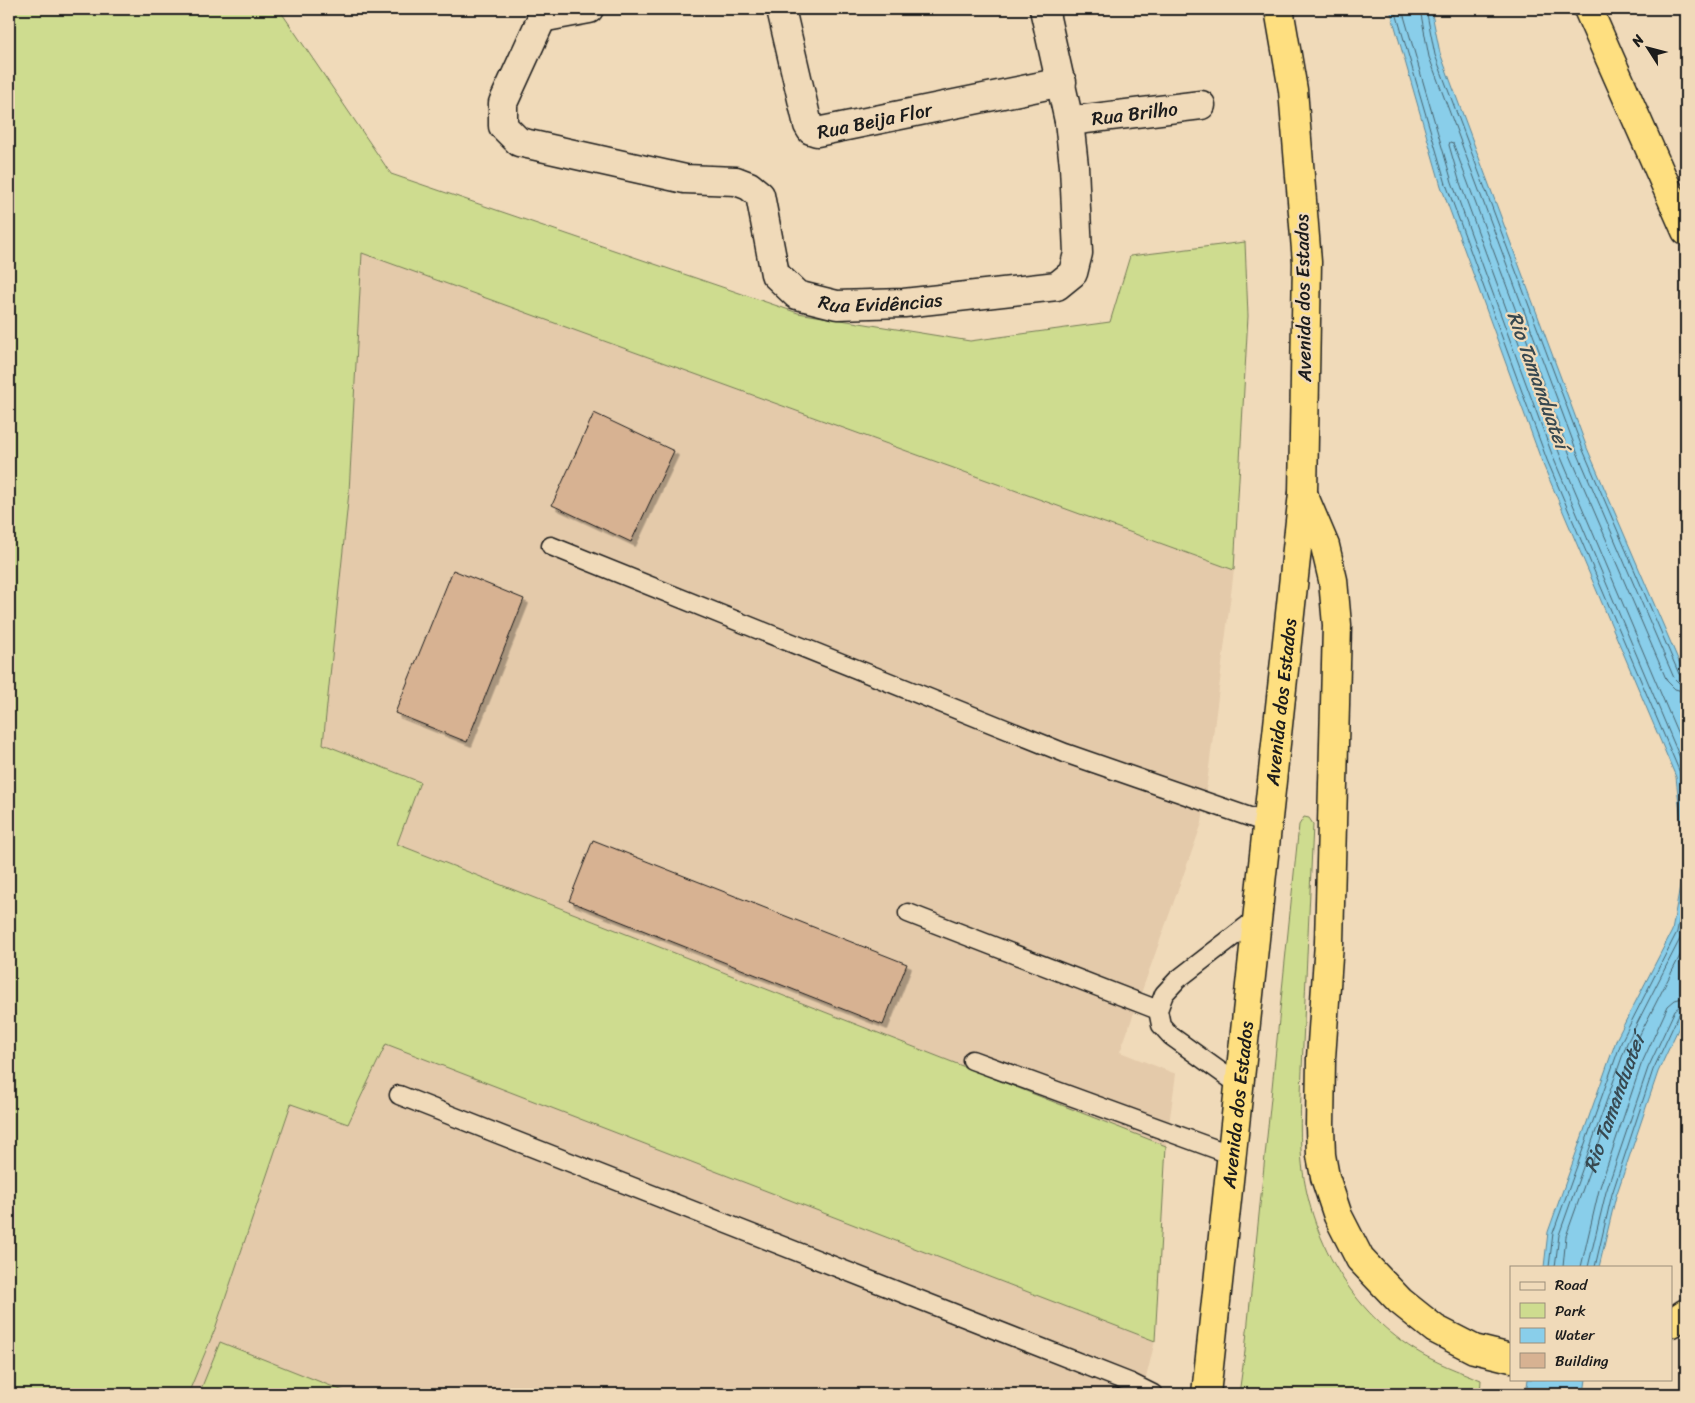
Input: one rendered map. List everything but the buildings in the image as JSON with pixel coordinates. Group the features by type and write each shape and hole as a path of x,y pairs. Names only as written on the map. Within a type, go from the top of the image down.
{"highway":[{"name":"Avenida dos Estados","path":"1206,1394 1303,493 1307,262 1293,90 1279,9"},
{"path":"1588,9 1686,232"},
{"path":"1303,493 1325,546 1333,580 1337,625 1329,943 1321,1058 1320,1128 1321,1155 1325,1178 1338,1216 1360,1259 1400,1301 1434,1329 1474,1349 1510,1358"},
{"path":"1672,1322 1686,1313"}],"street":[{"path":"543,13 589,9"},
{"name":"Rua Beija Flor","path":"781,9 808,125 811,130 817,132 1062,82"},
{"name":"Rua Evidências","path":"543,13 503,103 503,126 519,142 685,179 736,181 749,186 760,195 775,274 797,294 838,305 904,302 1057,286 1073,273 1078,253 1074,166 1062,82 1044,9"},
{"name":"Rua Brilho","path":"1069,121 1202,106"}],"lane":[{"path":"551,546 1065,754 1267,823"},
{"path":"908,913 1158,1010"},
{"path":"1239,1085 1172,1036 1161,1025 1158,1010 1164,994 1177,980 1257,918"},
{"path":"972,1060 1232,1155"},
{"path":"399,1095 1131,1383 1154,1394"}],"shaded area":[{"path":"362,252 1234,570 1202,823 1120,1052 1176,1074 1166,1146 397,844 323,744 349,492"},
{"path":"386,1043 1155,1341 1142,1394 188,1394 215,1329 291,1104 348,1124"}],"green space":[{"path":"9,9 279,9 391,174 798,313 970,341 1110,322 1130,256 1245,242 1248,316 1234,570 362,253 349,492 323,744 420,782 397,844 1166,1146 1155,1341 386,1044 348,1124 291,1104 215,1329 188,1394 9,1394"},
{"path":"1304,817 1309,818 1313,824 1300,1137 1304,1180 1311,1209 1321,1237 1334,1264 1350,1289 1369,1312 1391,1333 1415,1350 1439,1363 1481,1380 1480,1394 1239,1394 1299,825"},
{"path":"220,1342 351,1394 199,1394"}],"water":[{"name":"Rio Tamanduateí","path":"1390,9 1431,9 1440,53 1587,448 1686,678 1686,1012 1658,1072 1616,1196 1599,1266 1544,1266 1548,1232 1617,1038 1672,931 1685,857 1676,777 1542,462 1441,186"},
{"path":"1528,1380 1586,1380 1584,1394 1526,1394"}]}
